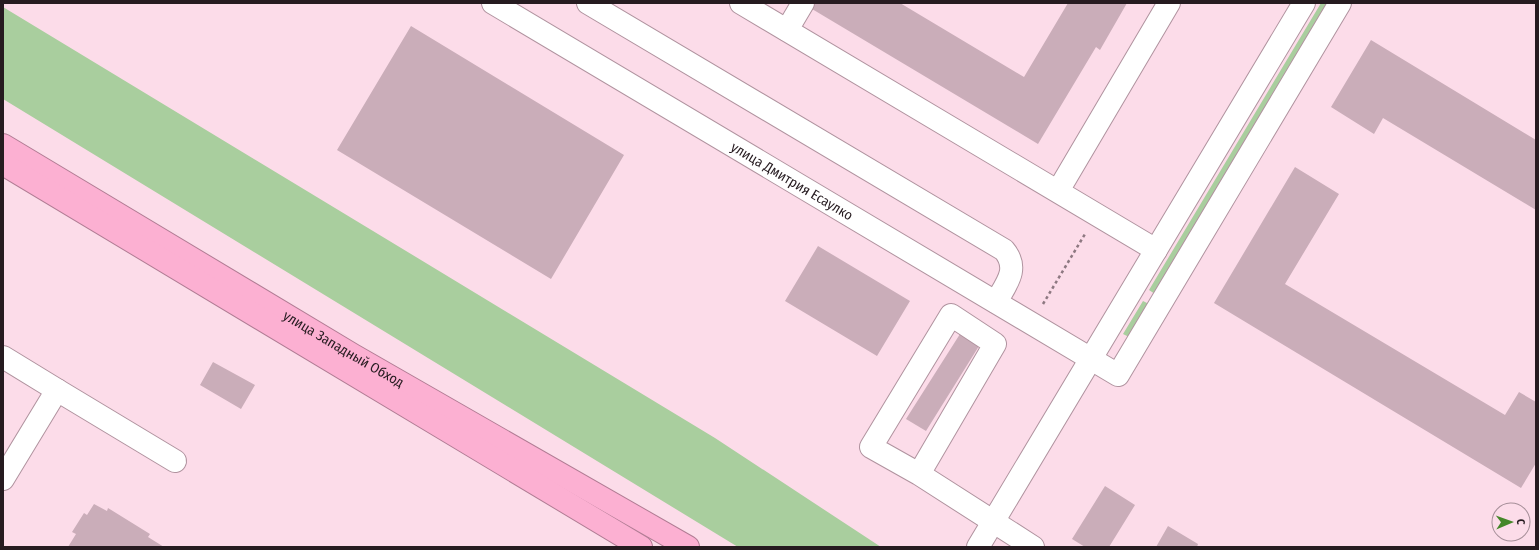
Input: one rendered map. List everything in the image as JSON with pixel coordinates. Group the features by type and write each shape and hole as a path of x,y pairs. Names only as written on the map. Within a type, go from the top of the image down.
{"highway":[{"name":"улица Западный Обход","path":"3,145 353,355 688,547"},
{"name":"улица Западный Обход","path":"3,164 641,547"}],"street":[{"name":"улица Дмитрия Есаулко","path":"493,3 1118,375 1340,3"},
{"path":"588,3 1004,250 1010,257 1012,267 1010,278 996,302"},
{"path":"741,3 1156,250"},
{"path":"787,30 803,3"},
{"path":"1058,191 1169,3"},
{"path":"978,547 1304,3"},
{"path":"919,474 995,344 951,314 870,447 919,474 1033,547"},
{"path":"3,357 175,461"},
{"path":"3,479 57,390"}],"path":[{"path":"1043,304 1096,214"}],"green space":[{"path":"1321,3 1330,3 1155,294 1149,290"},
{"path":"3,7 715,438 881,547 738,547 3,99"},
{"path":"1143,301 1149,304 1129,337 1123,334"}],"building":[{"path":"802,3 900,3 1024,77 1068,3 1127,3 1100,50 1096,47 1038,144"},
{"path":"411,26 624,155 551,279 337,150"},
{"path":"1371,40 1536,140 1536,210 1383,118 1374,134 1331,107"},
{"path":"1295,167 1339,194 1285,284 1505,415 1519,392 1536,402 1536,463 1521,488 1214,303"},
{"path":"818,246 910,301 877,356 785,301"},
{"path":"960,334 979,346 926,431 906,419"},
{"path":"213,362 255,385 241,409 200,385"},
{"path":"1105,486 1135,505 1109,547 1085,547 1072,539"},
{"path":"94,504 107,511 108,508 150,534 148,537 164,547 68,547 76,534 72,532 84,513 87,515"},
{"path":"1168,526 1198,544 1197,547 1156,547"}]}
